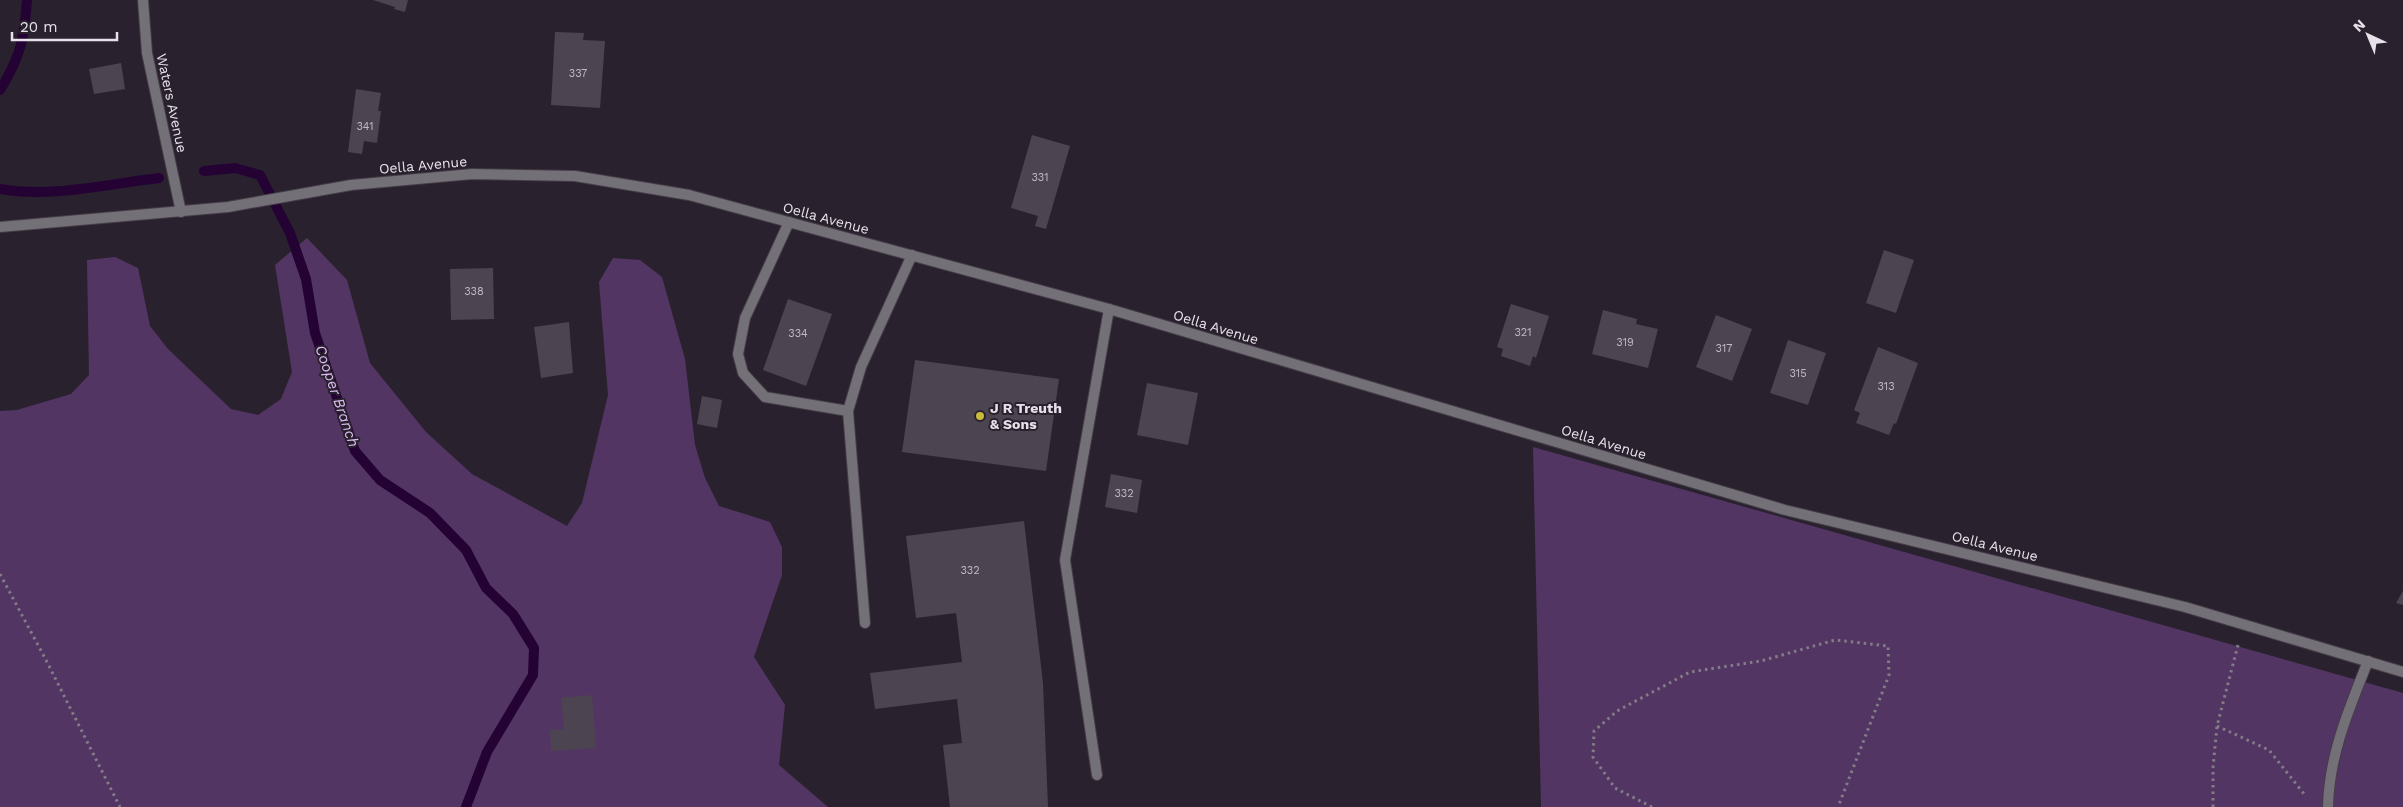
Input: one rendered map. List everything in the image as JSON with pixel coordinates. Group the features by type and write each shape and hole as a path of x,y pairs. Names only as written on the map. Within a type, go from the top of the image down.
{"street":[{"name":"Waters Avenue","path":"143,0 147,53 181,212"},
{"name":"Oella Avenue","path":"0,226 181,212 258,203 352,185 419,177 472,174 575,176 689,195 1109,309 1785,510 2185,607 2403,672"},
{"path":"788,222 745,318 738,354 743,373 765,397 848,411"},
{"path":"865,623 848,411 861,368 912,255"},
{"path":"1097,775 1065,560 1109,309"},
{"path":"2328,807 2328,782 2339,736 2368,661"}],"path":[{"path":"0,574 46,660 120,807"},
{"path":"2213,807 2213,768 2217,726 2244,624"},
{"path":"1652,807 1614,788 1593,756 1594,731 1617,711 1690,672 1761,661 1835,640 1888,646 1890,675 1838,807"},
{"path":"2217,726 2269,750 2308,800"}],"shaded area":[{"path":"307,238 347,280 370,363 426,432 472,474 567,526 582,503 608,395 599,282 613,258 640,260 662,277 685,359 695,445 705,478 719,506 770,522 782,547 782,575 754,657 785,705 779,765 828,807 0,807 0,411 17,410 71,394 89,375 87,260 115,257 138,268 150,326 168,349 231,409 258,415 281,399 292,372 275,265"},
{"path":"1533,447 2403,693 2403,807 1541,807"}],"building":[{"path":"373,0 408,0 405,12"},
{"path":"555,32 584,33 583,40 605,41 600,108 551,105"},
{"path":"121,63 125,89 94,94 89,69"},
{"path":"356,89 381,93 378,111 381,111 377,143 364,141 362,154 348,152"},
{"path":"1032,135 1070,146 1046,229 1035,226 1038,216 1011,208"},
{"path":"1884,250 1914,260 1896,313 1866,303"},
{"path":"493,268 494,319 451,320 450,269"},
{"path":"788,299 832,314 806,386 763,370"},
{"path":"1511,304 1549,316 1536,358 1533,356 1530,366 1501,356 1503,349 1497,347"},
{"path":"1603,310 1637,319 1636,324 1658,329 1648,368 1592,354"},
{"path":"1716,315 1752,329 1732,381 1696,367"},
{"path":"569,322 573,373 541,378 534,327"},
{"path":"1788,340 1826,353 1808,405 1770,393"},
{"path":"1878,347 1918,363 1896,424 1894,423 1889,435 1856,423 1860,413 1854,410"},
{"name":"J R Treuth & Sons","path":"915,360 1059,379 1046,471 902,452"},
{"path":"1147,383 1198,393 1188,445 1137,435"},
{"path":"702,396 722,400 717,428 697,424"},
{"path":"1111,474 1142,480 1137,513 1105,507"},
{"path":"1024,521 1043,683 1048,807 950,807 943,745 962,743 957,699 875,709 870,673 962,662 956,613 916,618 906,536"},
{"path":"2403,591 2403,605 2396,603"},
{"path":"592,695 596,748 551,751 550,730 564,729 561,698"}],"waterway":[{"name":"Cooper Branch","path":"0,90 17,57 23,37 27,0"},
{"name":"Cooper Branch","path":"204,171 235,168 260,175 290,233 306,279 315,333 355,451 380,480 430,513 466,550 486,588 513,614 534,648 533,675 487,752 466,807"},
{"name":"Cooper Branch","path":"0,189 39,192 59,191 159,178"}],"place":[{"name":"J R Treuth & Sons","path":"980,416"}]}
